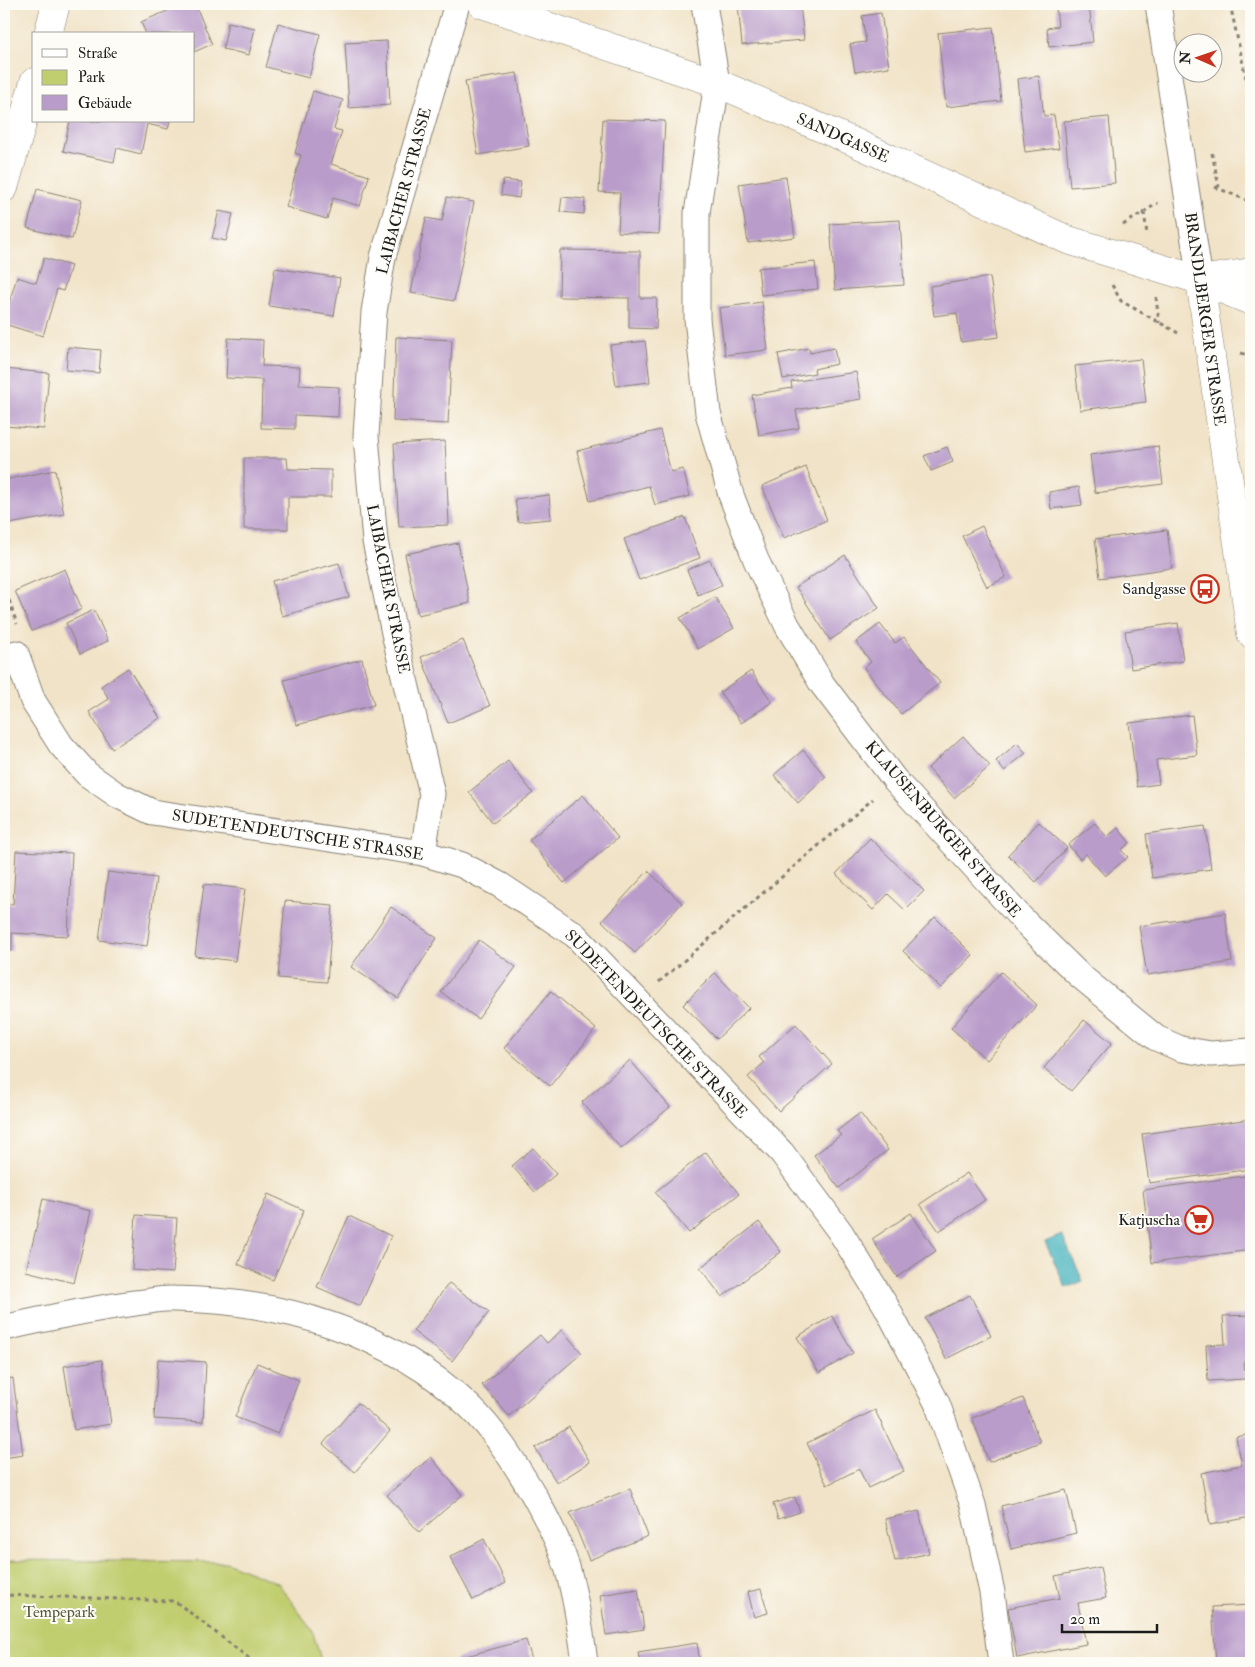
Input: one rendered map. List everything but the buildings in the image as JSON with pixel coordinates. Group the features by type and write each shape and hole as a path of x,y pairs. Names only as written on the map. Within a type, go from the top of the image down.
{"street":[{"path":"49,32 56,4"},
{"name":"LAIBACHER STRASSE","path":"423,853 432,794 394,633 375,542 366,436 373,321 384,257 457,4"},
{"name":"SANDGASSE","path":"482,4 717,83 854,142 1068,240 1200,280 1251,302"},
{"name":"KLAUSENBURGER STRASSE","path":"704,4 717,83 697,212 697,319 708,413 731,495 756,560 787,625 822,684 895,780 1023,920 1079,975 1156,1038 1182,1049 1211,1054 1251,1051"},
{"name":"BRANDLBERGER STRASSE","path":"1158,4 1251,634"},
{"path":"4,188 11,137 32,87"},
{"path":"1200,280 1251,272"},
{"name":"SUDETENDEUTSCHE STRASSE","path":"16,653 33,701 61,745 87,774 117,795 152,812 423,853 462,865 485,877 575,935 782,1153 841,1233 886,1306 937,1403 973,1505 992,1592 1001,1663"},
{"path":"4,1328 98,1308 172,1298 244,1303 320,1321 369,1339 419,1366 476,1414 511,1456 542,1511 566,1566 580,1626 585,1663"}],"path":[{"path":"1230,4 1251,101"},
{"path":"1089,245 1121,301 1167,328 1210,346 1251,356"},
{"path":"4,585 26,649 16,653"},
{"path":"638,1001 895,780"},
{"path":"4,1607 5,1595 175,1601 255,1663"}],"green space":[{"name":"Tempepark","path":"4,1560 226,1562 278,1583 312,1630 322,1663 4,1663"}],"water":[{"path":"1062,1235 1083,1281 1066,1288 1045,1242"}],"place":[{"name":"Sandgasse","path":"1205,589"},
{"name":"Katjuscha","path":"1199,1220"}]}
